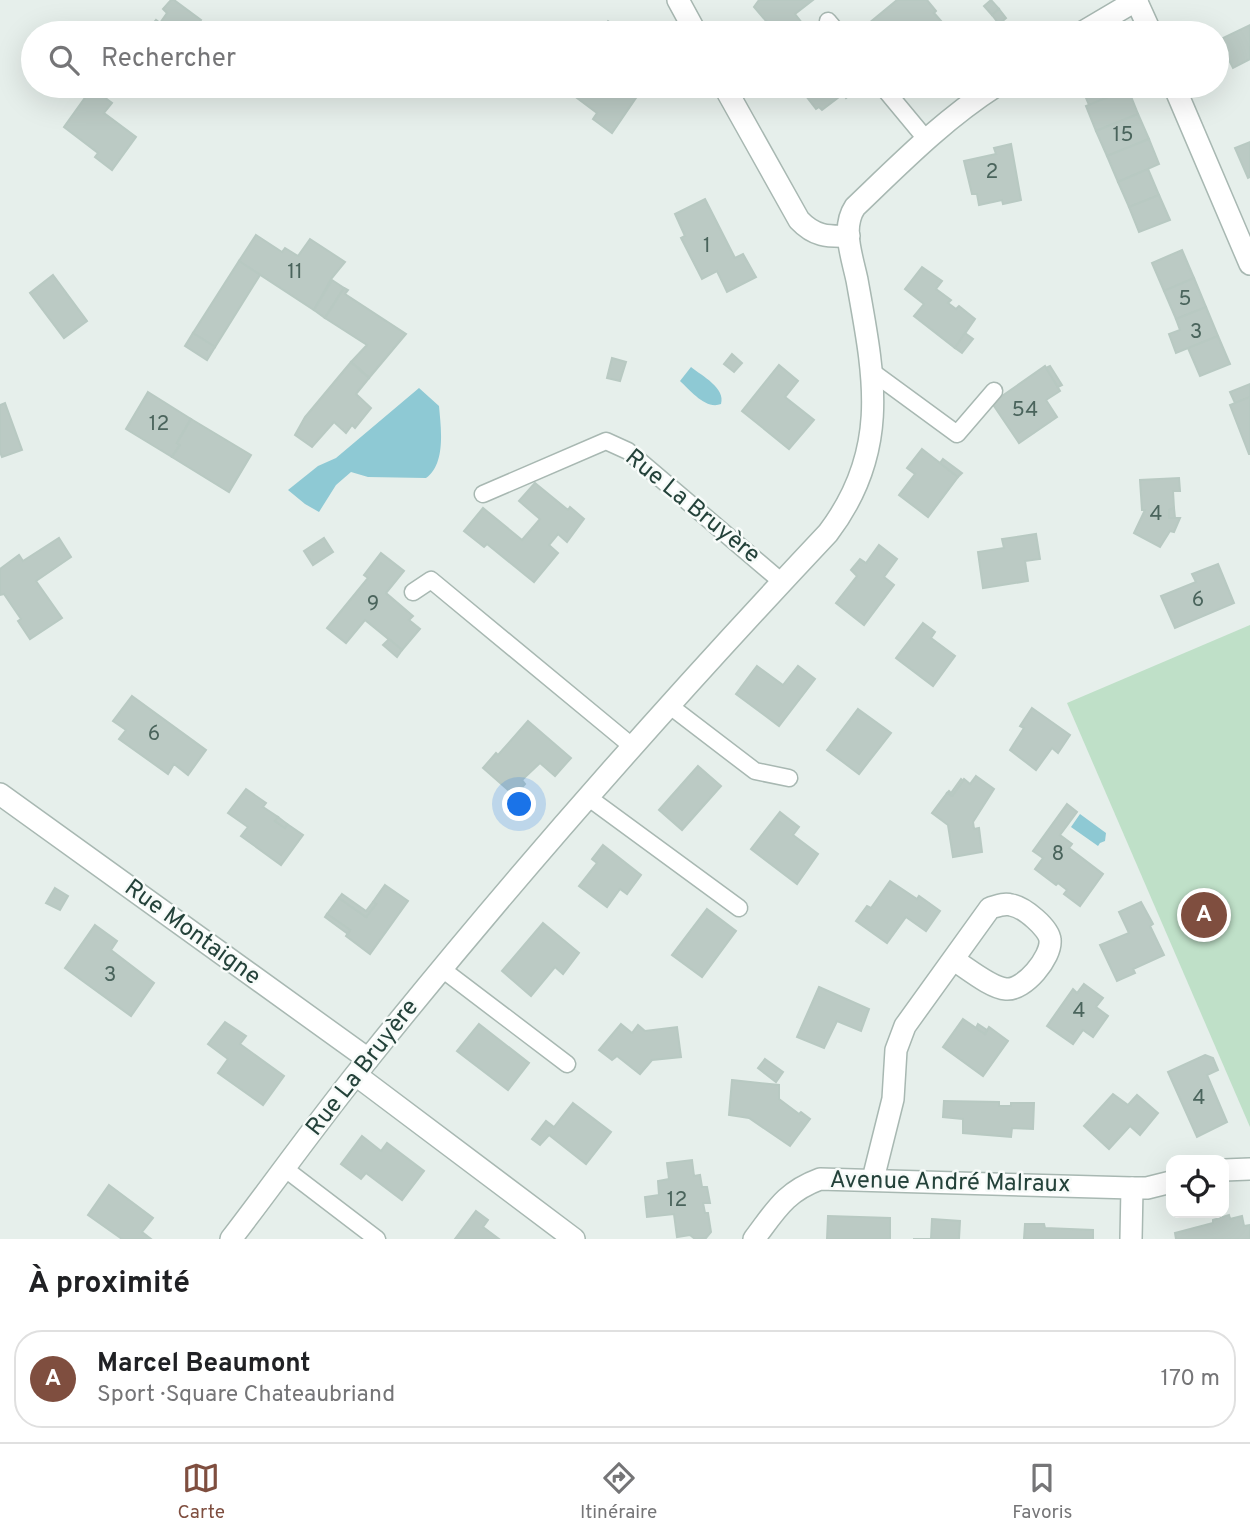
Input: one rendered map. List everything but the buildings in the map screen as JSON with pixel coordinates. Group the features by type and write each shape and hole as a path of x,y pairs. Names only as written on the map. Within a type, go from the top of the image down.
{"street":[{"path":"678,0 689,21"},
{"path":"1101,21 1137,0 1146,21"},
{"path":"731,98 799,220 816,234 826,237 849,236 849,215 855,207 926,139 978,98"},
{"path":"1180,98 1241,219 1250,264"},
{"name":"Rue La Bruyère","path":"231,1239 362,1067 442,969 633,747 828,533 846,508 862,477 873,428 871,371 849,236"},
{"name":"Rue Montaigne","path":"8,800 362,1067 574,1239"},
{"path":"873,1179 891,1107 899,1038 990,908 1010,904 1018,907 1047,929 1050,938 1049,953 1025,983 1017,988 996,987 954,960"},
{"path":"1229,1170 1250,1169"},
{"name":"Avenue André Malraux","path":"754,1239 787,1196 796,1189 820,1179 1132,1188 1166,1183"},
{"path":"1131,1239 1132,1188"}],"lane":[{"path":"892,98 926,139"},
{"path":"871,371 957,435 994,391"},
{"name":"Rue La Bruyère","path":"483,494 606,441 628,452 782,582"},
{"path":"413,592 431,580 633,747"},
{"path":"670,706 755,771 789,778"},
{"path":"589,798 739,908"},
{"path":"442,969 567,1064"},
{"path":"284,1168 377,1239"}],"green space":[{"path":"1250,625 1250,1127 1067,703"}],"water":[{"path":"691,367 717,388 722,398 721,404 704,402 680,381"},
{"path":"419,388 439,406 441,425 437,464 426,478 368,477 351,472 336,485 319,512 288,490 318,466 336,458"},
{"path":"1080,814 1106,833 1105,841 1098,846 1071,827"}],"place":[{"name":"Marcel Beaumont","path":"1204,915"}]}
